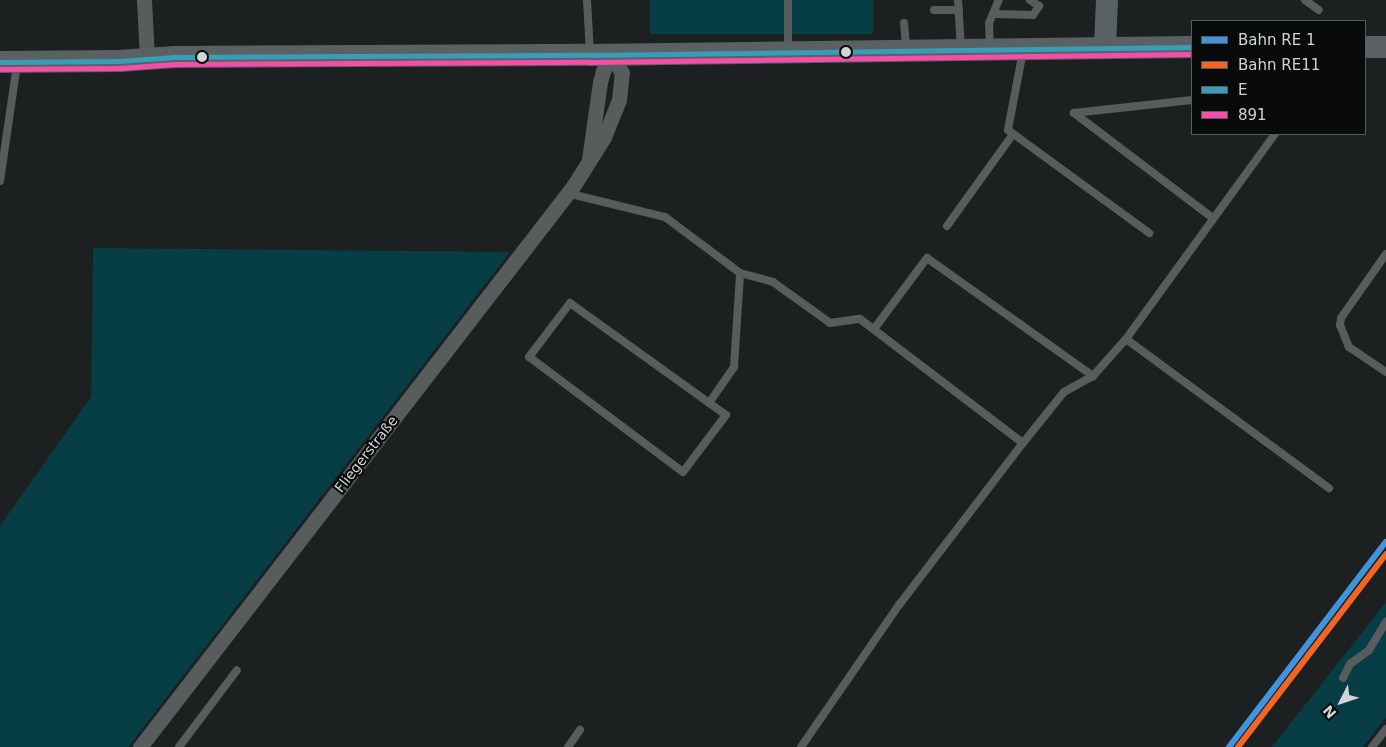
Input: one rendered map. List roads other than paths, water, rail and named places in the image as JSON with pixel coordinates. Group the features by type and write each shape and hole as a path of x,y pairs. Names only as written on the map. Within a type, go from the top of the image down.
{"main road":[{"path":"1105,48 1107,0"},
{"path":"8,62 147,60 206,57 590,56 1191,47"},
{"path":"1366,47 1386,47"}],"street":[{"path":"144,0 147,60"},
{"name":"Fliegerstraße","path":"589,159 600,82 603,71 612,55"},
{"name":"Fliegerstraße","path":"140,747 567,193 604,137 621,89 622,73 612,55"}],"lane":[{"path":"587,0 590,56"},
{"path":"788,0 788,53"},
{"path":"958,0 961,51"},
{"path":"990,51 989,24 1000,0"},
{"path":"993,14 1033,15 1039,6 1030,0"},
{"path":"1305,0 1319,10"},
{"path":"934,10 958,10"},
{"path":"904,23 906,52"},
{"path":"1023,50 1008,130 1149,232"},
{"path":"0,181 8,62"},
{"path":"1191,100 1074,113 1213,218"},
{"path":"947,226 1013,134"},
{"path":"801,747 899,605 1023,443 1064,392 1093,376 1126,338 1274,135"},
{"path":"567,193 665,217 740,273 773,282 830,323 860,319 1023,443"},
{"path":"1386,254 1341,318 1340,325 1350,346 1386,372"},
{"path":"874,329 927,258 1093,376"},
{"path":"709,403 734,367 740,273"},
{"path":"570,303 709,403 726,415 683,472 529,356 570,303"},
{"path":"1126,338 1328,488"},
{"path":"1343,678 1350,664 1369,650 1386,622"},
{"path":"179,747 237,670"},
{"path":"1372,747 1386,729"},
{"path":"568,747 580,730"}],"rail line":[{"name":"RE11","path":"1238,747 1386,554"}]}
